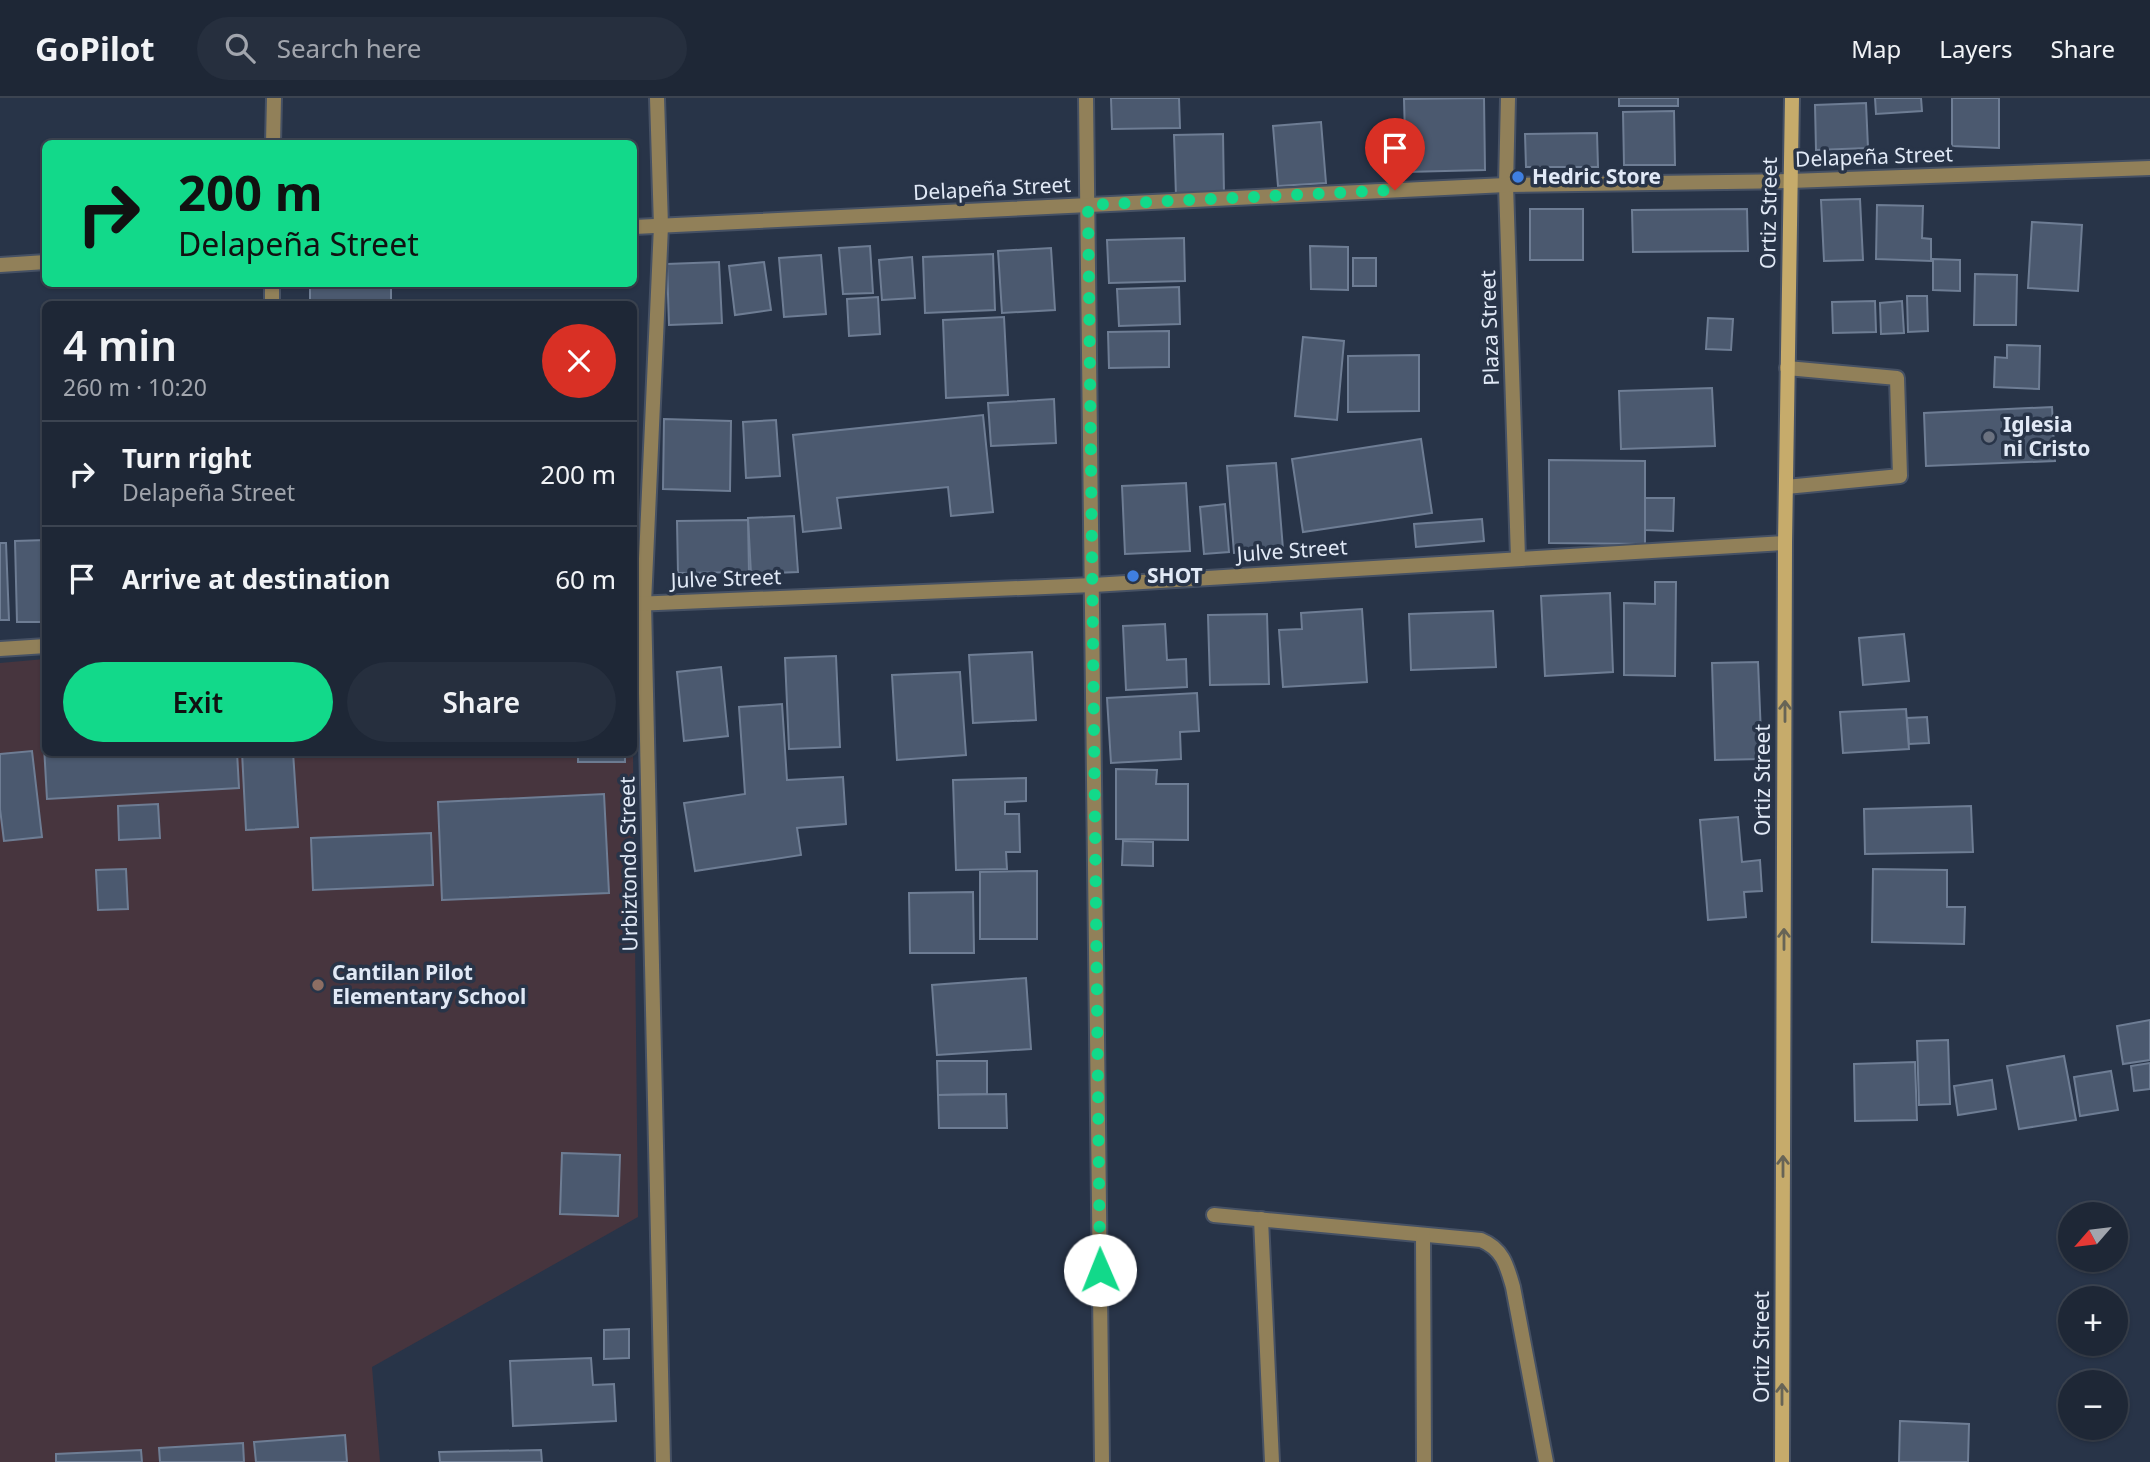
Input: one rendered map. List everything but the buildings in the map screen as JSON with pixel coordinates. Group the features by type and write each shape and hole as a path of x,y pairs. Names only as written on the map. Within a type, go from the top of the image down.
{"street":[{"path":"273,140 274,98"},
{"name":"Urbiztondo Street","path":"657,98 661,226 639,604 663,1462"},
{"path":"1086,98 1102,1462"},
{"name":"Plaza Street","path":"1508,98 1506,185 1518,558"},
{"name":"Ortiz Street","path":"1782,1462 1785,543 1792,98"},
{"name":"Delapeña Street","path":"637,227 1506,185 1790,181 2150,168"},
{"path":"0,265 42,262"},
{"path":"1786,487 1900,476 1897,378 1787,368"},
{"name":"Julve Street","path":"639,604 1093,584 1785,543"},
{"path":"0,649 42,646"},
{"path":"1214,1215 1481,1240 1498,1250 1504,1259 1513,1287 1546,1462"},
{"path":"1261,1219 1272,1462"},
{"path":"1423,1235 1424,1462"}],"shaded area":[{"name":"Cantilan Pilot Elementary School","path":"42,659 42,756 633,756 638,1217 372,1367 380,1462 0,1462 0,663"}],"place":[{"name":"Hedric Store","path":"1518,177"},
{"name":"Iglesia ni Cristo","path":"1989,437"},
{"name":"SHOT","path":"1133,576"},
{"name":"Cantilan Pilot Elementary School","path":"318,985"}],"route":[{"path":"1100,1270 1088,205 1395,190"}]}
